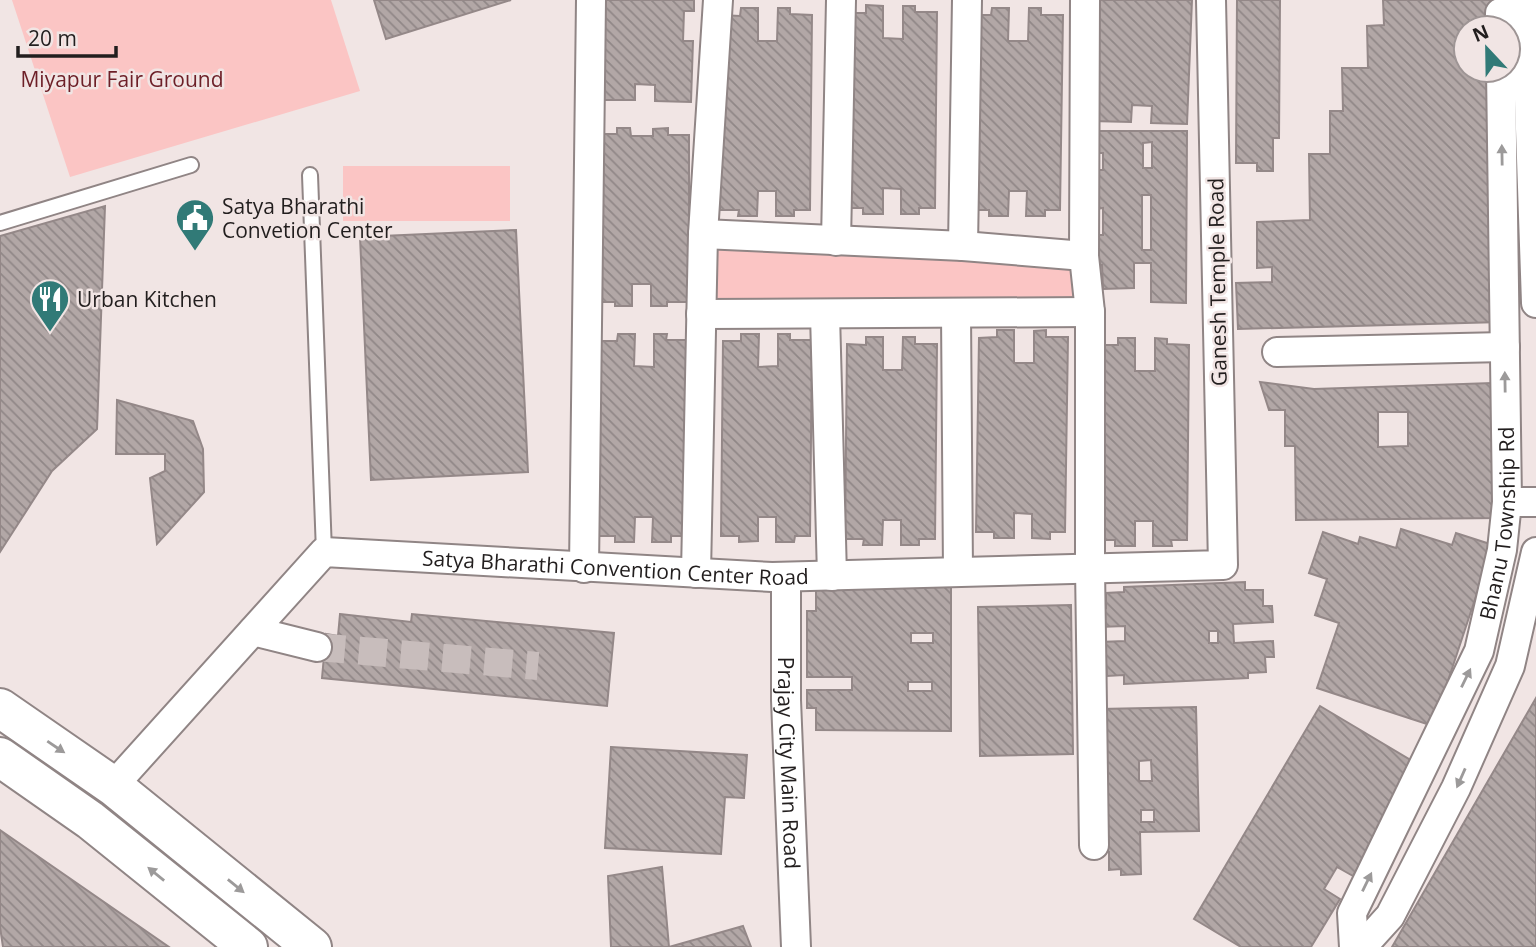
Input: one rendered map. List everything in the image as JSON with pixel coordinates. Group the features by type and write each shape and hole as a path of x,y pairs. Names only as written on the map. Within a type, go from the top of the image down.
{"main road":[{"path":"0,708 113,786 312,947"},
{"path":"0,757 90,820 248,947"}],"street":[{"path":"584,568 591,0"},
{"path":"696,573 704,234 718,0"},
{"path":"836,241 841,0"},
{"path":"963,246 967,0"},
{"path":"1085,0 1084,256 1090,312 1094,845"},
{"name":"Ganesh Temple Road","path":"1211,0 1223,565"},
{"path":"1500,14 1530,6 1536,303"},
{"name":"Bhanu Township Rd","path":"1354,947 1352,913 1479,651 1502,550 1507,502 1500,84"},
{"path":"704,234 963,246 1084,256"},
{"path":"701,314 1090,312"},
{"path":"956,313 958,572"},
{"path":"825,314 832,576"},
{"path":"1277,352 1505,347"},
{"path":"1507,502 1536,502"},
{"path":"113,786 324,552"},
{"name":"Satya Bharathi Convention Center Road","path":"324,552 786,577 1223,565"},
{"name":"Bhanu Township Rd","path":"1362,947 1390,916 1456,788 1510,666 1536,552"},
{"name":"Prajay City Main Road","path":"786,577 786,700 796,947"},
{"path":"253,631 317,647"}],"lane":[{"path":"0,223 191,165"},
{"path":"310,175 324,552"}],"green space":[{"name":"Miyapur Fair Ground","path":"12,0 331,0 360,91 70,177"},
{"path":"343,166 510,166 510,221 343,221"},
{"path":"703,234 1084,256 1090,312 701,314"}],"building":[{"path":"374,0 511,0 386,39"},
{"path":"599,0 694,0 694,11 684,11 683,41 693,41 691,102 655,101 655,85 635,84 635,100 596,100"},
{"path":"1095,0 1192,0 1187,124 1151,123 1152,106 1132,105 1131,122 1091,121"},
{"path":"1237,0 1280,0 1279,138 1273,138 1273,171 1257,171 1257,163 1236,163"},
{"path":"1383,0 1494,0 1494,14 1452,14 1452,84 1496,84 1501,322 1238,329 1236,283 1272,282 1272,267 1257,268 1257,222 1310,220 1309,154 1330,154 1330,111 1343,111 1342,68 1368,68 1367,26 1384,25"},
{"path":"866,5 883,6 883,38 903,39 903,6 915,6 915,12 937,12 935,208 919,208 919,214 901,214 901,189 883,188 883,214 863,214 863,208 845,208 848,13 866,13"},
{"path":"741,8 758,8 758,41 777,41 778,8 790,8 790,14 812,15 810,210 794,210 794,216 776,216 776,191 758,191 757,216 738,216 739,210 720,210 722,15 740,16"},
{"path":"992,8 1009,8 1008,41 1028,41 1029,8 1041,8 1041,15 1063,15 1060,210 1045,210 1045,216 1026,216 1027,191 1009,191 1008,216 989,216 989,210 971,210 973,15 991,15"},
{"path":"617,128 630,128 631,136 653,136 653,129 668,128 668,135 689,135 689,302 667,302 667,306 651,306 651,284 632,284 632,306 597,302 597,134 617,134"},
{"path":"1096,131 1187,131 1186,303 1151,302 1151,263 1134,263 1134,288 1103,289 1102,265 1096,266 1096,235 1103,235 1103,208 1096,209 1096,170 1103,170 1103,153 1096,153","holes":["1152,142 1152,168 1143,168 1143,143","1142,195 1151,195 1151,250 1142,250"]},
{"name":"Urban Kitchen","path":"105,206 97,429 52,471 0,552 0,236"},
{"path":"516,230 528,472 371,480 360,237"},
{"path":"997,330 1014,330 1014,363 1034,363 1034,331 1046,330 1046,337 1068,337 1065,532 1050,532 1050,539 1032,538 1032,514 1014,513 1014,538 994,538 994,532 976,532 979,338 997,337"},
{"path":"618,334 635,334 634,366 654,367 654,334 667,334 666,340 688,340 686,536 671,536 671,542 652,542 653,517 635,517 634,542 615,542 615,536 597,536 599,341 617,341"},
{"path":"741,334 759,334 758,367 778,366 778,334 790,334 790,340 812,340 810,536 795,536 794,542 776,542 776,517 758,517 758,541 739,542 739,536 721,536 723,341 741,341"},
{"path":"866,337 883,337 883,370 902,370 903,337 915,337 915,344 937,344 935,539 919,539 919,545 901,545 901,520 883,520 882,545 863,545 864,539 845,539 847,344 866,345"},
{"path":"1118,338 1135,338 1135,371 1155,371 1155,338 1167,339 1167,344 1189,345 1187,540 1171,540 1172,546 1153,546 1153,521 1135,521 1135,546 1115,546 1115,540 1097,540 1100,345 1118,345"},
{"path":"1260,382 1314,389 1492,383 1499,518 1296,520 1295,446 1285,446 1285,410 1269,410","holes":["1378,412 1408,412 1408,446 1378,447"]},
{"path":"117,400 193,421 203,449 204,492 157,544 150,478 165,471 165,454 116,454"},
{"path":"1401,529 1452,545 1456,533 1493,545 1433,726 1317,688 1339,623 1315,615 1327,579 1309,573 1323,532 1358,544 1360,537 1396,548"},
{"path":"1245,582 1245,590 1263,590 1263,606 1272,606 1273,622 1233,624 1234,643 1273,641 1274,657 1265,657 1266,672 1248,673 1248,678 1124,684 1124,675 1107,676 1106,663 1101,664 1100,642 1125,641 1125,626 1099,627 1099,608 1106,608 1106,593 1124,592 1124,587","holes":["1209,631 1218,631 1218,643 1209,643"]},
{"path":"816,587 951,587 951,731 816,730 816,708 807,708 807,690 852,690 852,677 807,677 807,611 816,611","holes":["911,633 933,633 933,643 911,643","908,682 932,682 932,691 908,691"]},
{"path":"1071,605 1073,754 980,756 978,607"},
{"path":"340,614 411,622 412,614 614,633 607,706 322,678 326,634 338,636"},
{"path":"1536,698 1536,947 1392,947"},
{"path":"1320,706 1419,765 1353,876 1337,867 1324,889 1340,899 1311,947 1241,947 1194,919"},
{"path":"1196,707 1199,831 1140,832 1141,874 1121,875 1121,869 1109,870 1109,852 1103,852 1100,709","holes":["1151,760 1152,781 1139,781 1139,761","1141,810 1154,810 1154,822 1141,822"]},
{"path":"611,747 747,755 744,798 725,797 721,854 605,848"},
{"path":"0,830 169,947 3,947 0,927"},
{"path":"662,867 669,947 611,947 608,876"},
{"path":"743,926 751,947 669,947"}],"tunnel":[{"path":"317,647 538,666"}],"place":[{"name":"Satya Bharathi Convetion Center","path":"195,252"},
{"name":"Urban Kitchen","path":"50,333"}]}
